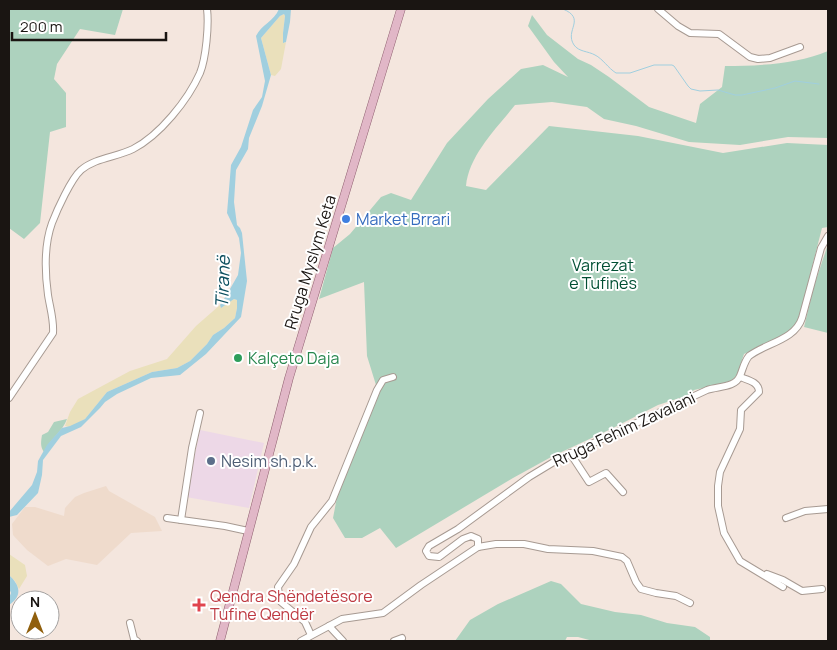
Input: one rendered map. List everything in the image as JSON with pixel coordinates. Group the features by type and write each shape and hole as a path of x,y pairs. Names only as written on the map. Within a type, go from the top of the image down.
{"main road":[{"name":"Rruga Myslym Keta","path":"220,641 289,378 402,9"}],"street":[{"path":"9,398 54,332 46,278 48,243 52,222 72,182 82,169 89,165 125,152 148,140 168,119 192,87 200,72 208,28 207,9"},
{"path":"658,9 690,34 719,34 750,57 770,58 800,48"},
{"path":"783,587 746,566 737,558 724,533 717,495 720,472 740,429 741,410 759,392 756,384 740,377 745,360 798,328 821,248 828,236"},
{"path":"311,636 305,622 281,602 278,596 278,587 294,564 311,528 332,501 377,390 383,380 393,377"},
{"name":"Rruga Fehim Zavalani","path":"478,547 478,539 471,536 463,538 439,557 432,558 426,551 432,544 458,530 543,468 570,453 707,390 733,384 740,377"},
{"path":"180,520 200,413"},
{"path":"570,453 589,482 606,473 623,492"},
{"path":"786,518 805,511 828,509"},
{"path":"168,518 248,531"},
{"path":"301,641 349,617 383,613 478,547 496,544 524,544 548,549 593,551 622,557 627,561 641,589 656,594 676,596 690,603"},
{"path":"746,566 783,580 802,592 822,589"},
{"path":"130,623 134,639 137,641"},
{"path":"329,626 343,641"},
{"path":"394,641 402,638"}],"shaded area":[{"path":"200,430 264,443 249,508 186,497"},
{"path":"106,486 109,491 155,517 162,531 131,533 97,565 66,559 48,566 27,550 13,535 12,524 25,507 35,507 64,516 65,508 75,497"}],"green space":[{"path":"9,9 123,9 115,35 80,29 57,64 54,79 66,93 66,127 50,132 40,223 24,239 9,228"},
{"name":"Varrezat e Tufinës","path":"532,15 547,35 578,59 609,77 649,107 696,123 700,104 722,87 725,66 778,63 804,59 828,51 828,138 788,137 740,145 689,142 636,126 604,119 587,107 552,102 515,105 484,143 472,164 466,186 486,190 549,126 638,136 723,153 787,143 828,145 828,227 822,228 798,322 791,332 744,354 737,375 730,382 694,390 689,395 658,405 553,456 396,548 380,528 362,538 345,538 333,518 338,492 377,396 384,383 388,381 378,382 376,385 367,356 364,282 319,299 333,248 350,234 381,197 391,193 411,200 447,143 488,99 521,69 543,65 568,77 554,62 528,26"},
{"path":"828,244 828,333 804,327 814,286"},
{"path":"67,419 44,452 41,446 42,435 48,432 54,422"},
{"path":"551,581 561,584 581,604 615,612 641,615 667,623 695,627 710,637 710,641 593,641 578,637 567,637 565,641 455,641 470,620 498,604"}],"sand":[{"path":"284,14 283,33 284,43 286,42 281,69 275,76 271,75 261,38 280,16"},
{"path":"234,299 237,300 235,318 213,335 190,361 177,368 152,372 107,392 85,419 70,427 65,426 70,412 78,399 130,371 167,359 196,326 220,305 221,308"},
{"path":"9,554 25,565 27,576 19,589 9,575"}],"water":[{"path":"279,9 291,9 286,42 283,43 284,14 280,16 261,38 271,75 262,106 249,138 248,149 236,170 234,202 237,225 242,233 247,281 241,317 206,354 180,375 151,378 117,394 105,402 81,427 61,436 43,460 38,493 17,515 9,517 9,512 32,485 37,472 38,461 47,445 62,428 85,419 107,392 152,372 177,368 190,361 213,335 235,318 237,300 234,299 221,308 220,305 238,275 241,253 239,238 227,213 231,165 241,147 253,110 262,97 265,81 256,36"},
{"path":"9,575 16,583 18,590 10,590"}],"waterway":[{"path":"563,9 573,17 571,34 574,45 578,49 598,57 616,73 630,73 654,65 672,65 691,89 700,91 718,90 735,95 775,88 795,81 819,84"}],"place":[{"name":"Market Brrari","path":"346,219"},
{"name":"Kalçeto Daja","path":"238,358"},
{"name":"Nesim sh.p.k.","path":"211,461"},
{"name":"Qendra Shëndetësore Tufine Qendër","path":"199,605"}],"water label":[{"name":"Tiranë","path":"223,282"}]}
